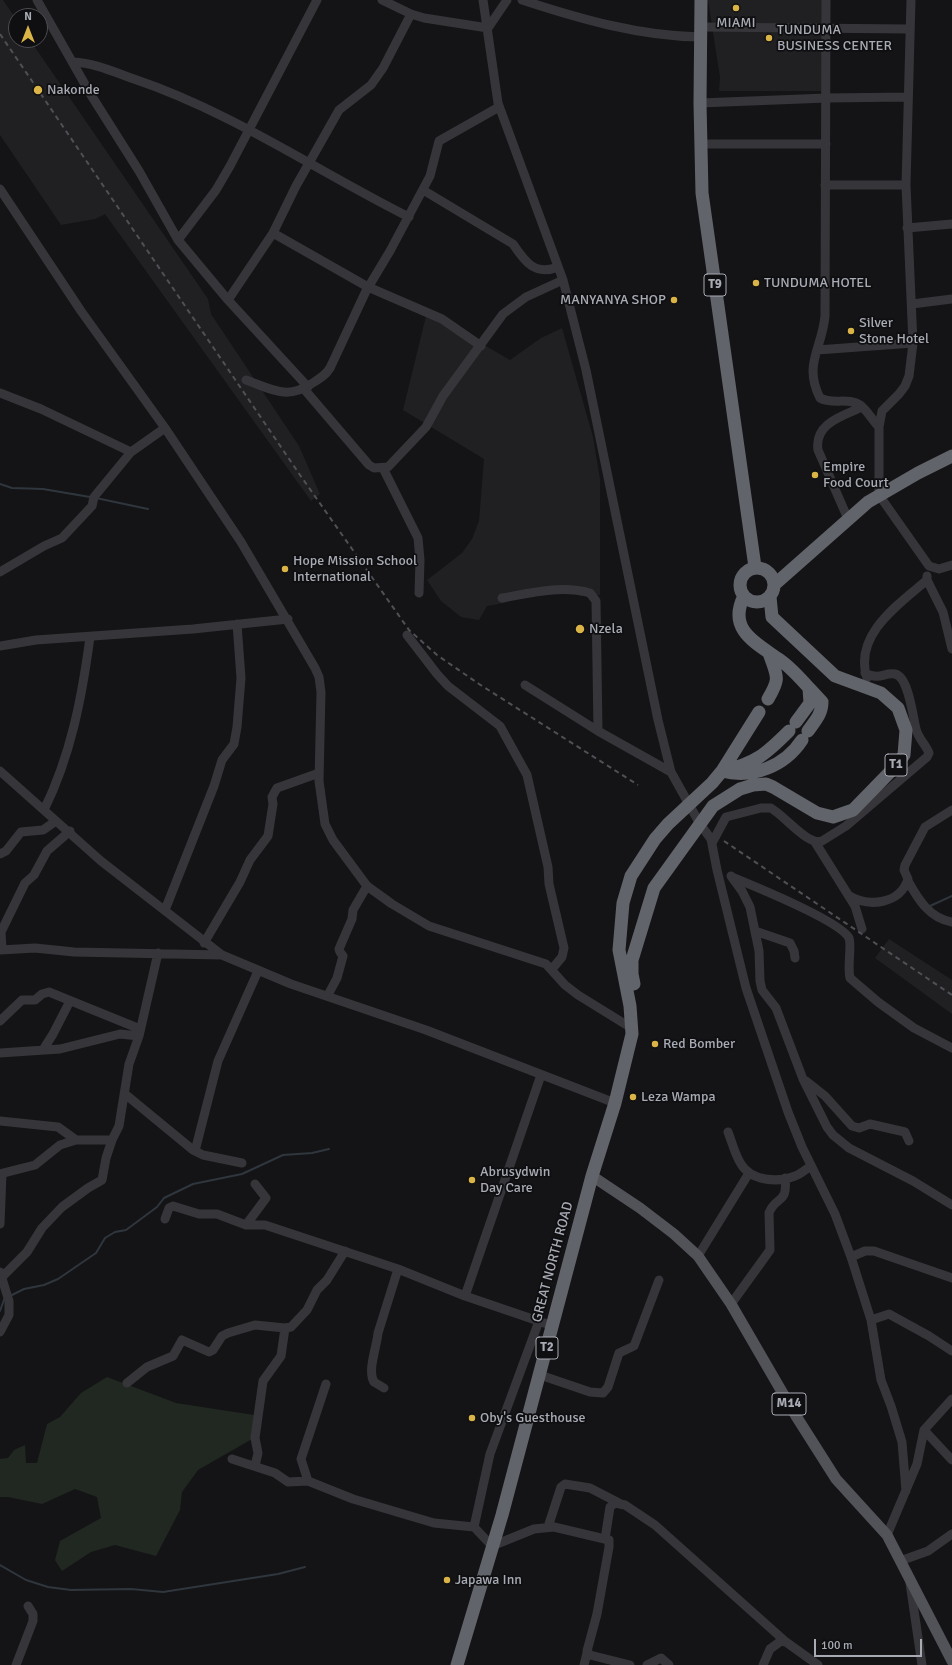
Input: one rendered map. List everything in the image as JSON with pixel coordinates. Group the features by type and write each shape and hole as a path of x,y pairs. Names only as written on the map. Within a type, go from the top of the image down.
{"highway":[{"name":"T9","path":"701,0 700,144 702,193 755,568"},
{"path":"755,568 747,570 740,580 740,588 744,596 754,602 763,601 848,519 879,495 952,456"},
{"name":"T1","path":"700,824 713,806 740,789 753,785 766,784 825,816 841,816 853,810 891,772 904,755 906,730 898,708 881,693 835,676 772,617 772,591 770,574 764,569 755,568"},
{"path":"722,771 735,774 766,769 778,764 794,752 819,716 822,708 822,702 809,688 781,660 750,639 740,625 738,612 744,596"},
{"path":"768,699 777,685 777,676 769,653"},
{"path":"722,771 741,767 764,755 793,726 810,703 809,688"},
{"path":"633,1029 619,950 623,903 631,876 655,839 688,803 722,771 760,712"},
{"name":"GREAT NORTH ROAD","path":"457,1665 540,1375 592,1176 615,1103 633,1029 638,1020 640,1010 631,966 635,948 654,888 686,847 700,824"}],"main road":[{"name":"M14","path":"592,1176 644,1211 674,1234 698,1256 731,1304 796,1416 836,1480 887,1536 952,1661"}],"street":[{"path":"37,0 178,240 374,468 388,467 393,463 426,426 443,396 503,314 516,302 563,280"},
{"path":"178,240 216,190 230,166 248,130 266,100 317,0"},
{"path":"382,0 411,14 444,23 488,28"},
{"path":"483,0 488,28 492,70 499,107 563,280 586,370 658,720 671,772 700,824 709,835 712,843 716,870 746,988 788,1112 811,1166 835,1214 851,1257 871,1320 881,1380 902,1442 906,1491"},
{"path":"488,28 507,0"},
{"path":"522,0 584,19 643,33 673,36 700,32 827,28 909,29"},
{"path":"826,0 827,98 825,184 825,316 823,332 812,369 820,398 825,401 851,402 862,407 878,427"},
{"path":"911,0 909,29 906,184 907,228 914,343 908,379 899,394 883,409 878,427 879,495 929,566 927,580 943,612 950,635 952,649"},
{"path":"228,300 273,232 296,186 310,164 339,110 371,84 383,68 411,14"},
{"path":"73,62 90,63 168,90 248,130 363,194 409,217"},
{"path":"700,103 827,98 908,97"},
{"path":"246,380 287,393 306,388 324,377 330,368 368,286 409,217 430,176 440,142 499,107"},
{"path":"700,144 826,144"},
{"path":"825,184 906,184"},
{"path":"423,190 513,244 519,253 535,268 548,271 558,267"},
{"path":"1,194 81,311 165,428 241,542 288,619 319,677 321,715 319,773 325,824 333,840 366,886 398,908 429,926 540,960 552,968 565,985 578,996 633,1029"},
{"path":"907,228 952,224"},
{"path":"273,232 368,286 442,319 481,346"},
{"path":"912,304 952,299"},
{"path":"817,350 914,343"},
{"path":"0,393 41,409 131,452"},
{"path":"848,519 818,450 817,443 826,424 862,407"},
{"path":"0,572 44,546 62,538 92,506 94,497 131,452 165,428"},
{"path":"383,468 418,538 420,593"},
{"path":"929,566 939,568 952,565"},
{"path":"870,689 865,673 865,650 870,638 895,607 927,580"},
{"path":"502,598 543,590 580,591 590,593 596,601 598,731"},
{"path":"0,646 36,640 90,637 288,619"},
{"path":"165,910 214,786 220,766 234,744 241,678 237,624"},
{"path":"407,635 437,674 500,726 527,775 548,867 549,884 564,948 562,957 552,968"},
{"path":"44,810 65,763 81,694 90,637"},
{"path":"712,843 726,817 761,808 771,808 776,810 810,840 815,842 822,841 846,826 927,757 929,754 916,729 908,691 898,676 894,674 876,677 865,673"},
{"path":"525,685 598,731 671,772"},
{"path":"0,771 56,821 70,831 101,861 165,910 204,943 222,955 258,971 426,1030 615,1103"},
{"path":"204,943 240,882 250,860 268,836 273,804 272,797 277,788 319,773"},
{"path":"952,810 925,827 905,864 904,870 908,881 920,902 923,903 934,916 952,922"},
{"path":"0,854 6,851 21,832 46,829 56,821"},
{"path":"70,831 47,851 34,876 25,883 1,932 1,949 24,948 74,952 222,955"},
{"path":"815,842 854,906 862,929"},
{"path":"716,870 815,914 846,935 850,943 848,957 850,978 878,1002 914,1028 952,1048"},
{"path":"731,876 746,898 760,957 761,987 776,1008 803,1079 825,1124 840,1142 849,1148 913,1181 952,1205"},
{"path":"848,895 863,903 876,903 898,894 908,881"},
{"path":"328,996 342,964 343,956 339,949 352,919 353,910 366,886"},
{"path":"754,931 790,943 794,951 795,958"},
{"path":"0,1332 8,1315 10,1300 3,1292 0,1275 26,1252 42,1228 62,1207 88,1188 102,1180 106,1158 112,1140 119,1126 129,1062 140,1033 158,953"},
{"path":"195,1151 218,1060 258,971"},
{"path":"0,1021 22,1000 38,999 45,993 49,992 140,1033"},
{"path":"43,1050 70,1001"},
{"path":"0,1053 43,1050 86,1044 120,1034 140,1033"},
{"path":"465,1296 542,1075"},
{"path":"803,1079 825,1096 852,1126 859,1128 870,1124 905,1132 909,1141"},
{"path":"125,1094 195,1151 203,1155 242,1163"},
{"path":"0,1121 58,1126 76,1140"},
{"path":"728,1132 740,1163 749,1173 758,1178 785,1178 795,1176 811,1166"},
{"path":"0,1224 1,1174 35,1165 60,1145 76,1140 112,1140"},
{"path":"698,1256 749,1173"},
{"path":"731,1304 770,1250 769,1213 771,1209 784,1197 786,1188 785,1178"},
{"path":"246,1225 266,1198 255,1184"},
{"path":"165,1218 169,1208 175,1207 199,1214 217,1214 246,1225 265,1225 398,1269 465,1296 553,1326"},
{"path":"127,1383 147,1367 173,1356 182,1340 209,1352 213,1350 222,1336 228,1333 255,1325 285,1328 291,1327 303,1315 317,1290 327,1280 345,1251"},
{"path":"851,1257 865,1251 874,1251 952,1278"},
{"path":"384,1388 374,1382 371,1372 378,1341 378,1333 398,1269"},
{"path":"540,1375 590,1392 602,1393 608,1388 620,1353 634,1346 659,1280"},
{"path":"871,1320 889,1314 929,1336 952,1351"},
{"path":"474,1527 490,1454 539,1321"},
{"path":"255,1466 258,1452 255,1438 263,1381 281,1356 285,1328"},
{"path":"308,1481 301,1459 326,1384"},
{"path":"887,1536 917,1464 924,1430 952,1399"},
{"path":"924,1430 952,1460"},
{"path":"232,1458 278,1474 288,1482 308,1481 353,1500 427,1521 474,1527 492,1546 526,1532 554,1526 609,1541 597,1614 584,1665"},
{"path":"548,1527 561,1486 565,1484 590,1488 620,1503 655,1525 786,1642 818,1665"},
{"path":"605,1539 610,1507 615,1503 620,1503"},
{"path":"900,1561 928,1551 952,1534"},
{"path":"910,1580 922,1665"},
{"path":"16,1665 33,1621 33,1614 28,1606"},
{"path":"763,1665 770,1649 777,1643 786,1642"},
{"path":"587,1653 630,1665"},
{"path":"647,1665 661,1658 669,1665"}],"shaded area":[{"path":"0,0 3,0 8,8 8,48 35,48 208,299 211,314 299,446 320,494 311,501 105,214 95,219 61,225 0,135"},
{"name":"TUNDUMA BUSINESS CENTER","path":"708,0 825,0 823,91 719,91 720,77"},
{"path":"428,308 479,342 510,360 541,338 562,328 593,437 600,479 600,595 581,596 549,586 504,603 487,606 479,620 461,617 441,601 427,580 462,553 472,539 479,521 484,459 403,410"},
{"path":"889,939 952,980 952,1014 875,958"},
{"path":"107,1377 176,1403 254,1415 252,1439 198,1470 182,1492 180,1510 156,1556 115,1545 91,1552 62,1571 55,1560 60,1541 101,1518 97,1497 75,1489 42,1504 8,1497 0,1497 0,1459 8,1458 14,1450 25,1445 26,1463 37,1463 47,1424 60,1417 81,1393"}],"waterway":[{"path":"0,484 12,488 43,489 90,497"},
{"path":"96,498 148,509"},
{"path":"930,906 952,896"},
{"path":"10,1296 24,1289 44,1285 58,1279 96,1253 105,1238 115,1232 126,1230 157,1207 164,1198 193,1184 242,1174 283,1155 312,1153 329,1149"},
{"path":"0,1311 5,1297"},
{"path":"0,1565 26,1580 48,1587 71,1590 131,1589 163,1592 278,1574 305,1567"}],"railway":[{"path":"0,34 300,475 409,630 437,655 479,684 638,785"},
{"path":"724,841 952,995"}],"place":[{"name":"MIAMI","path":"736,8"},
{"name":"TUNDUMA BUSINESS CENTER","path":"769,38"},
{"name":"Nakonde","path":"38,90"},
{"name":"TUNDUMA HOTEL","path":"756,283"},
{"name":"MANYANYA SHOP","path":"674,300"},
{"name":"Silver Stone Hotel","path":"851,331"},
{"name":"Empire Food Court","path":"815,475"},
{"name":"Hope Mission School International","path":"285,569"},
{"name":"Nzela","path":"580,629"},
{"name":"Red Bomber","path":"655,1044"},
{"name":"Leza Wampa","path":"633,1097"},
{"name":"Abrusydwin Day Care","path":"472,1180"},
{"name":"Oby's Guesthouse","path":"472,1418"},
{"name":"Japawa Inn","path":"447,1580"}]}
